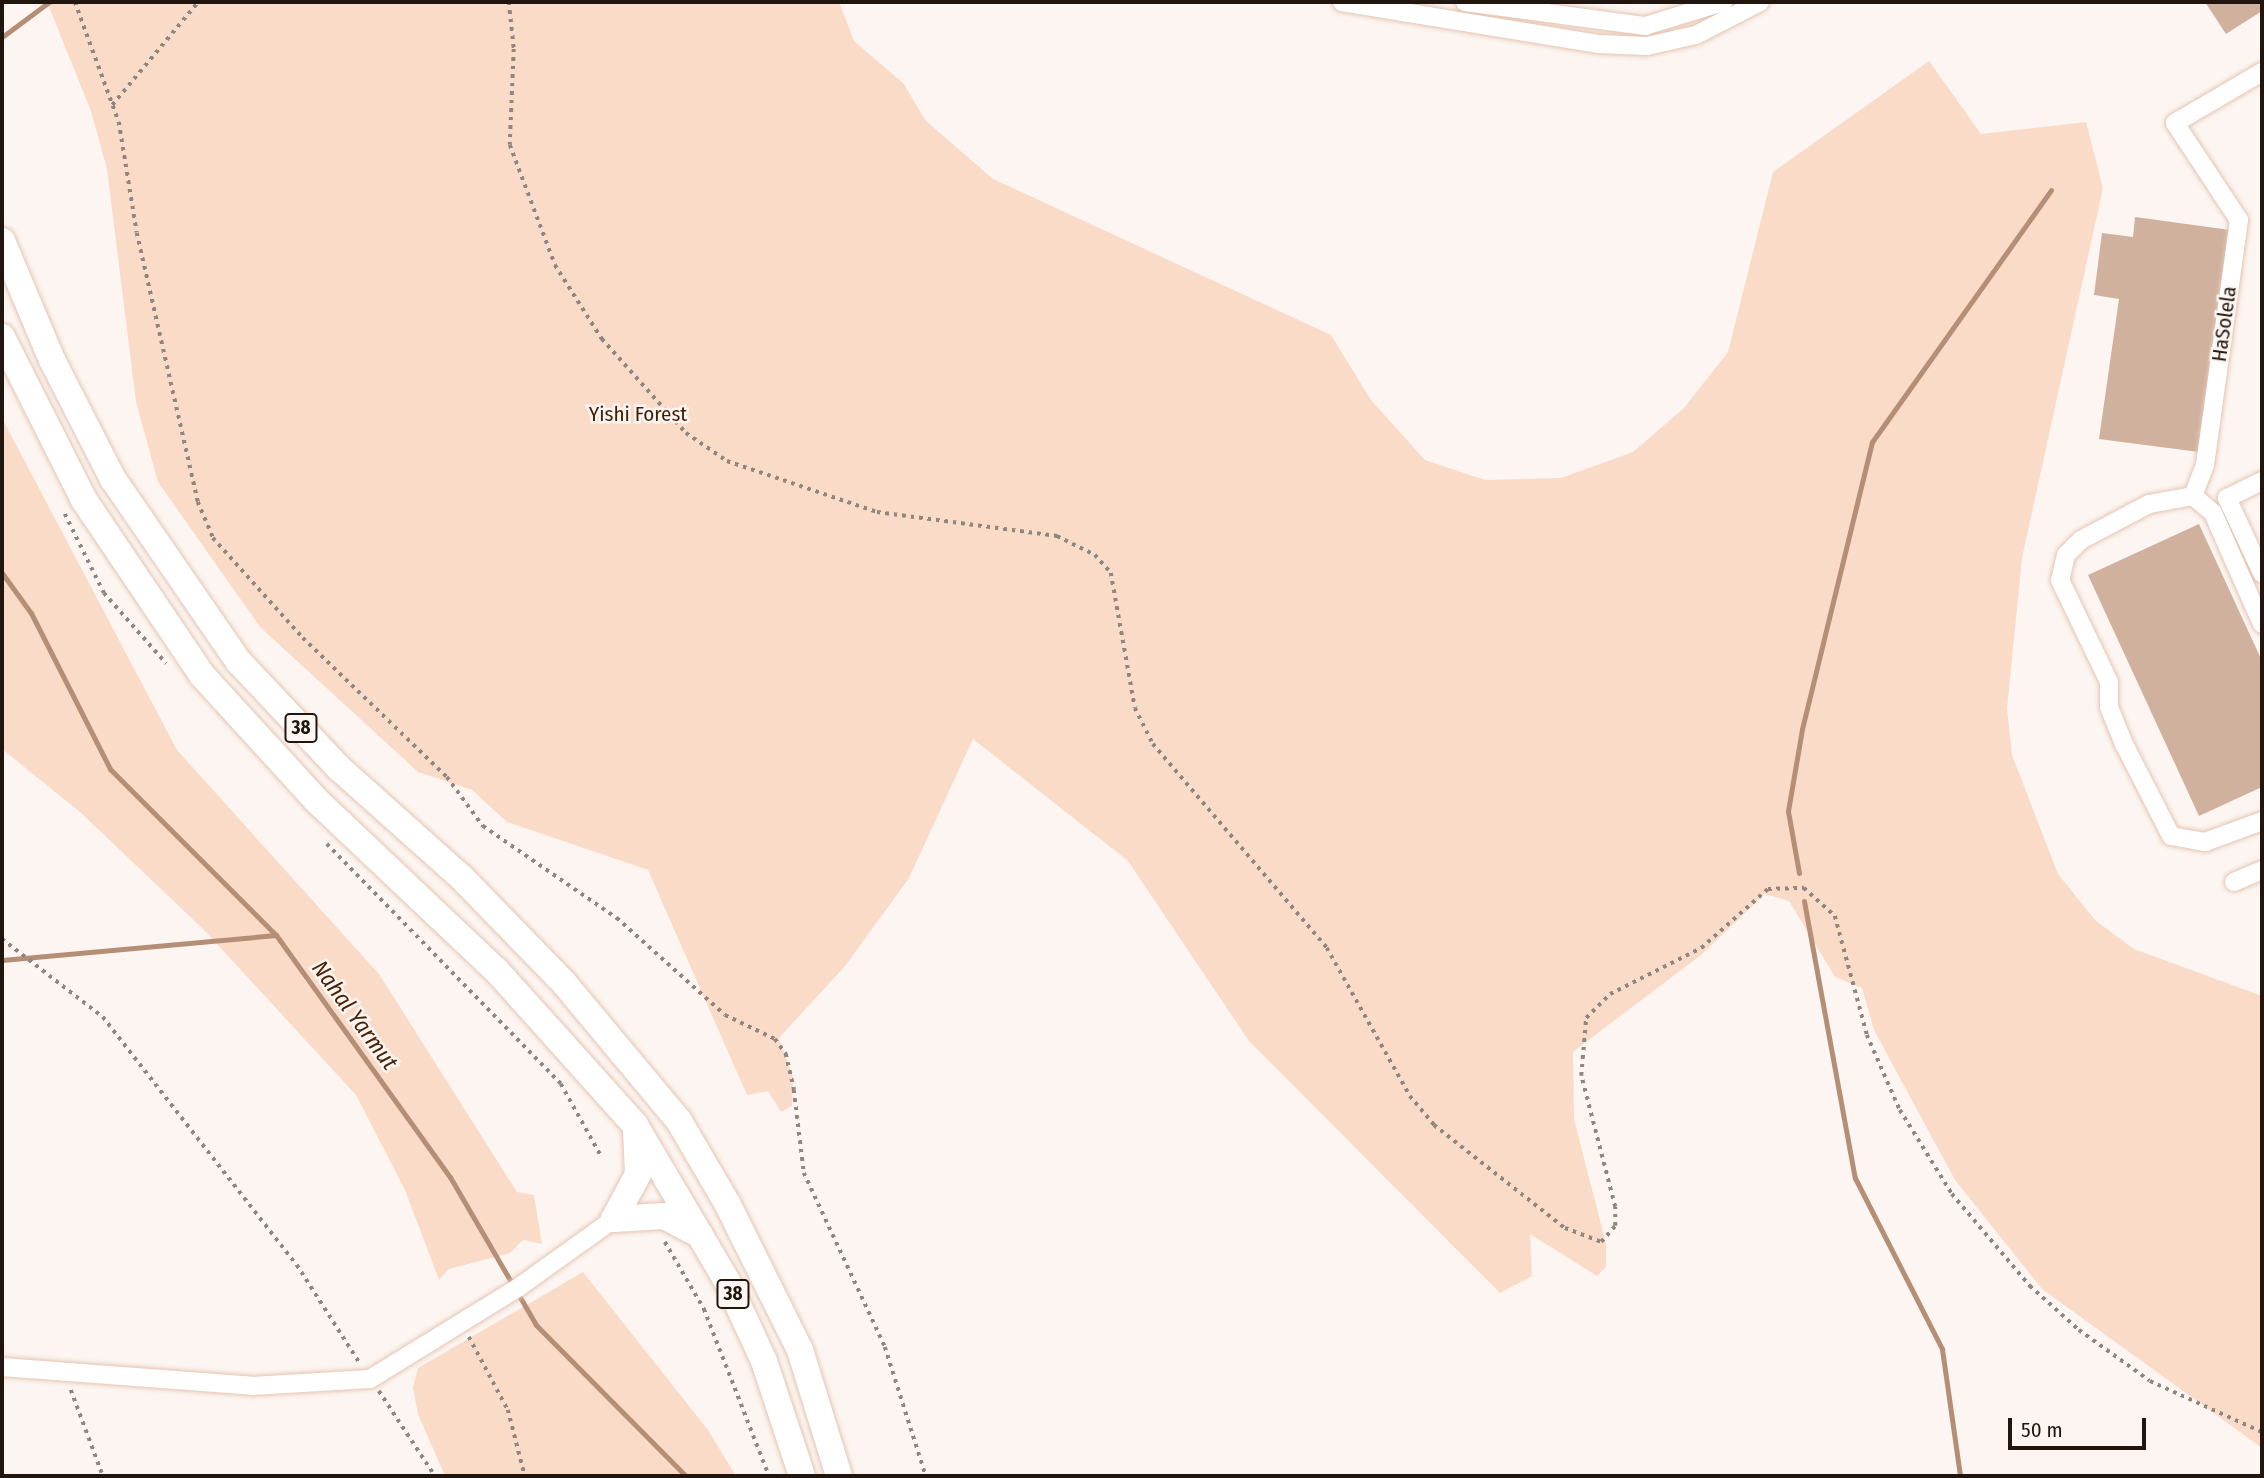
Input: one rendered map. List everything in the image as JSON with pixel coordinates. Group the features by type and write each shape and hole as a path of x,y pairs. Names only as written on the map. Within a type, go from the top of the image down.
{"highway":[{"name":"38","path":"2,242 41,337 113,480 239,662 339,768 462,878 564,983 678,1121 727,1203 800,1350 839,1476"},
{"name":"38","path":"2,337 85,500 202,675 317,801 497,971 635,1125 704,1238 764,1361 802,1476"},
{"path":"614,1219 638,1174 635,1125"},
{"path":"614,1219 664,1216 704,1238"}],"street":[{"path":"1342,2 1598,44 1647,46 1696,35 1760,2"},
{"path":"1465,2 1645,26 1723,2"},
{"name":"HaSolela","path":"2193,496 2205,465 2239,220 2175,123 2262,72"},
{"path":"2262,481 2227,498 2262,573"},
{"path":"2262,624 2213,513 2193,496 2148,504 2081,540 2066,555 2060,580 2109,682 2109,707 2124,744 2171,836 2205,842 2262,821"},
{"path":"2234,882 2262,870"},
{"path":"2,1367 66,1376 252,1386 370,1379 462,1324 614,1219"}],"path":[{"path":"75,2 113,106 195,488 213,538 303,638 447,777 484,826 617,918 725,1015 775,1039 786,1054 794,1090 804,1173 885,1347 926,1476"},
{"path":"113,106 198,2"},
{"path":"509,2 510,145 555,265 602,339 686,433 727,461 877,512 1057,536 1095,555 1111,573 1135,708 1153,744 1327,948 1410,1096 1434,1125 1565,1228 1601,1242 1615,1226 1615,1207 1581,1076 1586,1018 1610,994 1701,948 1768,888 1804,888 1835,916 1867,1035 1900,1110 1952,1194 2030,1286 2078,1330 2150,1381 2262,1433"},
{"path":"2,939 103,1017 297,1265 435,1476"},
{"path":"656,1237 704,1309 769,1476"},
{"path":"462,1324 509,1410 525,1476"},
{"path":"66,1376 103,1476"}],"green space":[{"name":"Yishi Forest","path":"47,2 839,2 854,41 904,84 925,120 993,179 1331,335 1371,400 1425,460 1485,480 1561,478 1633,452 1684,408 1728,352 1773,172 1929,61 1981,134 2086,122 2103,188 2022,558 2007,709 2012,755 2058,874 2096,921 2134,949 2262,996 2262,1448 2042,1289 1955,1180 1874,1030 1862,988 1835,977 1789,901 1765,894 1701,955 1573,1052 1574,1119 1606,1244 1606,1267 1597,1276 1530,1234 1532,1276 1500,1293 1249,1041 1128,861 973,739 909,878 846,965 779,1038 793,1077 792,1106 781,1112 768,1091 747,1095 648,870 507,822 472,790 418,772 260,627 158,482 136,402 107,169 91,111"},
{"path":"2,418 177,750 379,974 517,1192 534,1195 542,1244 523,1240 510,1253 449,1269 439,1280 405,1190 356,1095 204,930 80,812 2,749"},
{"path":"583,1272 708,1430 736,1476 445,1476 418,1414 413,1388 418,1368"}],"building":[{"path":"2205,2 2262,2 2262,11 2226,34"},
{"path":"2135,217 2230,230 2199,452 2099,439 2119,299 2094,295 2102,233 2133,237"},
{"path":"2199,524 2262,661 2262,787 2199,816 2088,575"}],"waterway":[{"path":"2,37 49,2"},
{"path":"1799,873 1788,811 1802,729 1872,442 2051,190"},
{"name":"Nahal Yarmut","path":"2,573 31,613 110,769 276,935 450,1177 536,1325 686,1476"},
{"path":"1804,901 1855,1178 1942,1349 1960,1476"},
{"path":"2,960 276,935"}]}
